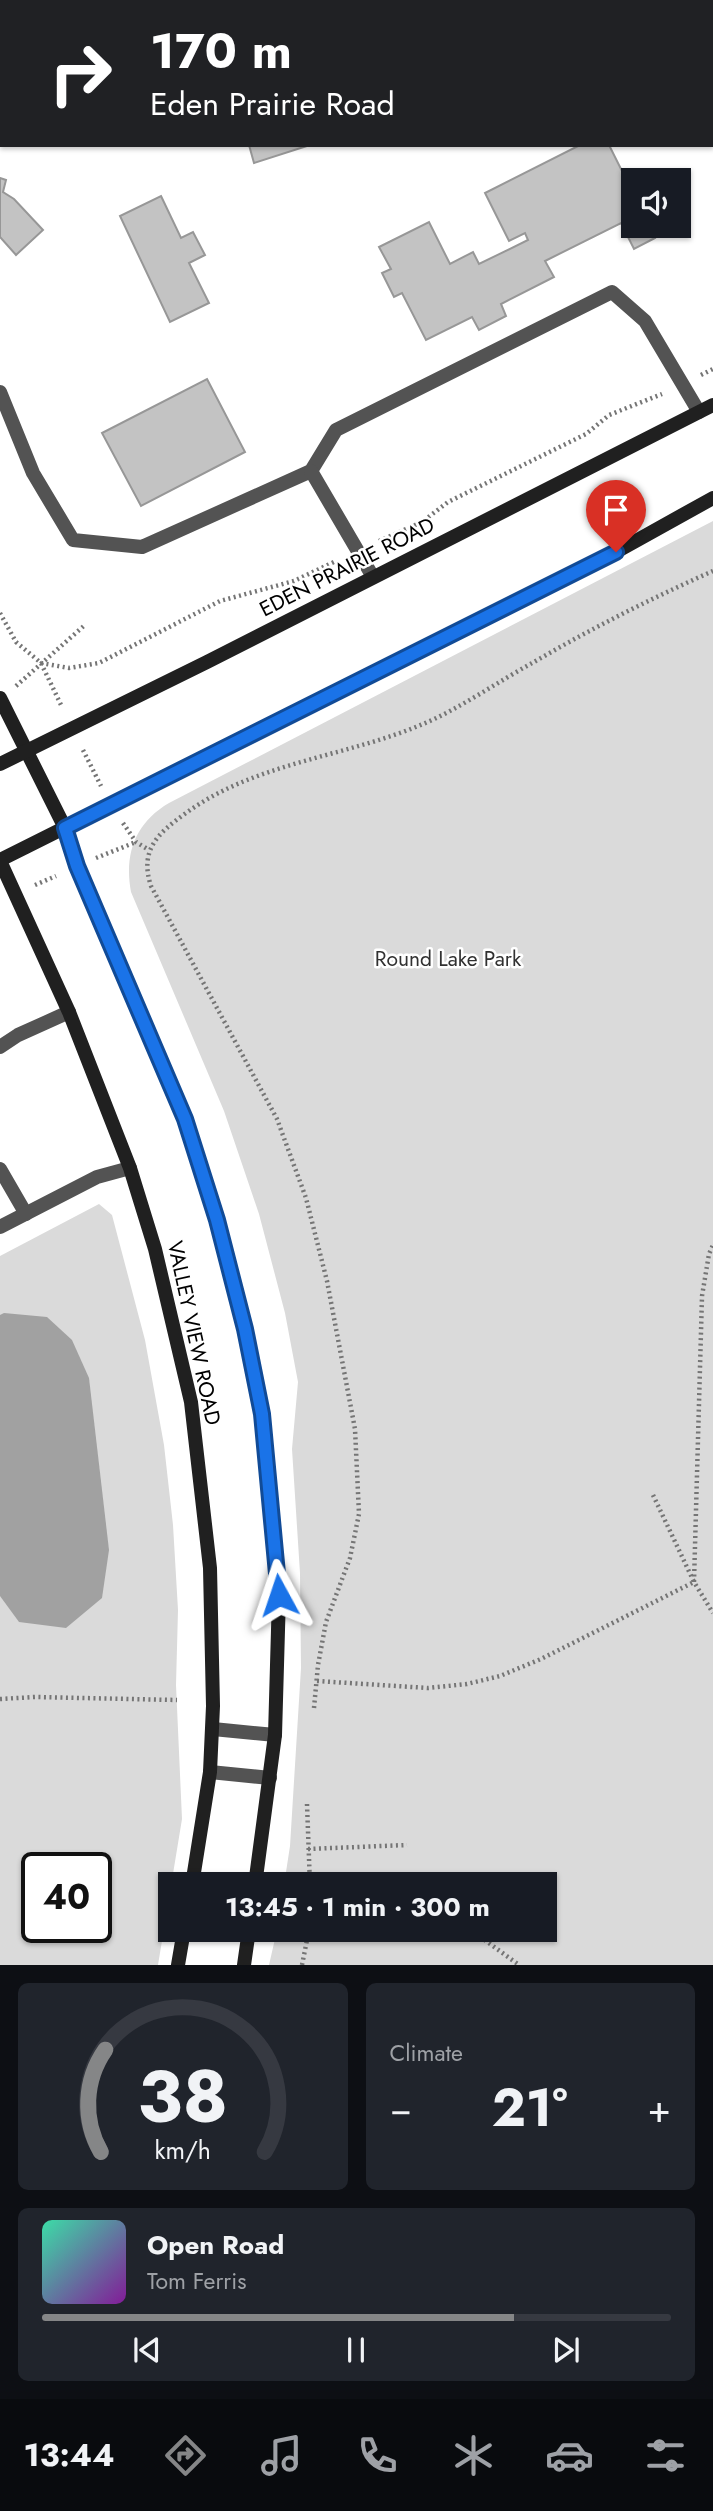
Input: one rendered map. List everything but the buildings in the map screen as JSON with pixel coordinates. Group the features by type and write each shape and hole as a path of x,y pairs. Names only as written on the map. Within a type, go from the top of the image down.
{"street":[{"name":"EDEN PRAIRIE ROAD","path":"0,764 73,730 713,405"},
{"path":"0,860 616,552 713,498"},
{"path":"0,699 65,828 77,866 185,1119 217,1220 240,1307 262,1414 279,1595 275,1735 257,1872"},
{"name":"VALLEY VIEW ROAD","path":"0,860 69,1012 130,1168 155,1249 191,1402 210,1567 213,1729 210,1772 194,1872"},
{"path":"178,1965 182,1942"},
{"path":"244,1965 247,1942"}],"lane":[{"path":"0,392 33,472 74,540 142,547 311,471 336,430 612,292 645,321 699,412"},
{"path":"311,471 373,577"},
{"path":"0,1047 18,1035 69,1012"},
{"path":"0,1227 97,1177 130,1168"},
{"path":"0,1169 26,1214"},
{"path":"213,1729 275,1735"},
{"path":"210,1772 270,1777"}],"path":[{"path":"41,663 69,668 99,663 220,601 294,581 422,522 448,502 586,433 610,415 713,369"},
{"path":"314,1708 326,1622 351,1558 359,1514 355,1429 327,1281 306,1198 277,1119 151,886 146,870 149,850 170,827 202,802 269,770 363,747 425,723 584,633 713,570"},
{"path":"0,613 16,642 41,663 111,806 136,842 149,850"},
{"path":"0,699 86,624"},
{"path":"694,1582 702,1296 713,1245"},
{"path":"653,1495 694,1582 713,1613"},
{"path":"317,1681 428,1688 467,1684 500,1676 541,1659 694,1582"},
{"path":"0,1699 35,1697 177,1700"},
{"path":"307,1804 309,1872"},
{"path":"308,1849 407,1845"},
{"path":"302,1965 307,1942"},
{"path":"487,1942 519,1965"}],"green space":[{"name":"Round Lake Park","path":"713,521 713,1965 269,1965 274,1942 557,1942 557,1872 286,1872 301,1668 300,1573 292,1449 298,1382 285,1313 259,1214 224,1111 131,892 129,865 135,841 148,820 169,803"},
{"path":"99,1204 112,1215 145,1340 164,1445 173,1525 178,1610 176,1685 182,1819 173,1872 158,1872 158,1942 162,1942 158,1965 0,1965 0,1256"}],"shaded area":[{"path":"4,1313 47,1317 72,1340 89,1378 109,1550 102,1598 66,1628 19,1622 0,1596 0,1315"}],"route":[{"path":"279,1595 262,1414 245,1329 217,1220 185,1119 77,866 65,828 616,552"}]}
